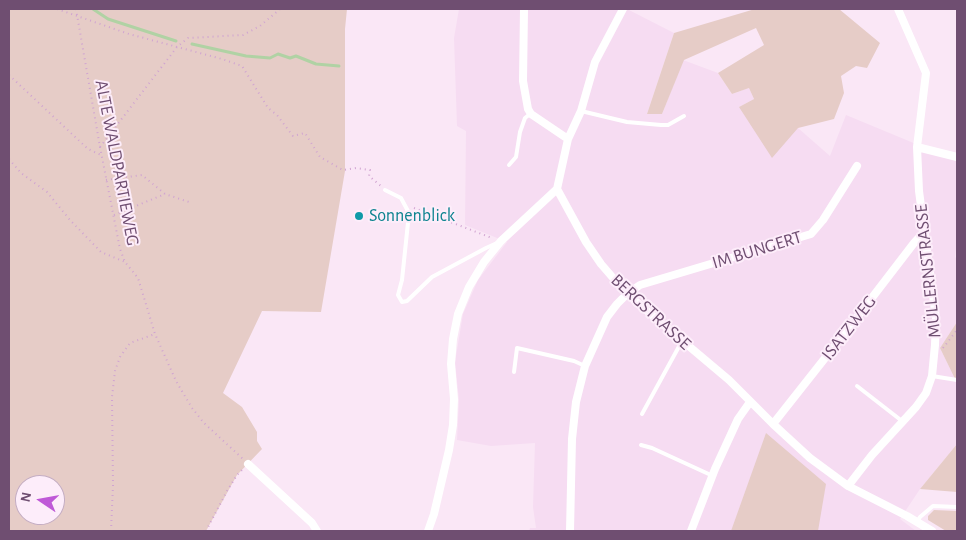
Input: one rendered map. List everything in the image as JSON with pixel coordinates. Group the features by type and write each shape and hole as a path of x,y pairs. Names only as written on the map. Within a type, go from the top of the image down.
{"street":[{"path":"524,9 524,95 531,114 568,138"},
{"path":"428,531 450,450 454,426 451,364 458,314 469,286 484,262 501,242 557,189 568,138 582,111 595,62 623,9"},
{"name":"MÜLLERNSTRASSE","path":"848,486 872,455 904,422 926,392 932,376 936,318 919,191 917,148 926,73 898,9"},
{"path":"917,148 957,157"},
{"name":"IM BUNGERT","path":"627,294 640,285 810,234 827,214 857,166"},
{"name":"BERGSTRASSE","path":"557,189 586,242 627,294 728,380 810,458 848,486 932,531"},
{"name":"ISATZWEG","path":"773,424 925,231"},
{"path":"570,531 572,439 576,402 585,366 608,317 627,294"},
{"path":"692,531 713,476 738,420 750,402"},
{"path":"248,464 312,523 317,531"}],"lane":[{"path":"582,111 627,122 661,125 668,125 684,116"},
{"path":"509,165 516,157 524,118 531,114"},
{"path":"385,190 401,198 409,213 402,280 398,295 402,302 407,301 432,277 501,242"},
{"path":"642,414 682,341"},
{"path":"514,372 517,348 574,361 585,366"},
{"path":"932,376 957,380"},
{"path":"857,386 904,422"},
{"path":"641,445 652,448 713,476"},
{"path":"918,522 920,517 933,506 957,507"}],"path":[{"path":"58,9 129,34 242,66 268,108 277,115 293,136 305,133 320,158 335,164 343,170 356,168 370,170 370,176 385,190"},
{"name":"ALTE WALDPARTIEWEG","path":"76,9 120,250 125,262 136,274 155,334 176,381 192,408 204,423 248,464"},
{"path":"100,147 177,47 188,38 243,35 267,20 280,9"},
{"path":"9,75 88,148 102,155"},
{"path":"9,159 20,173 47,192 70,220 102,252 125,262"},
{"path":"106,180 142,175 165,194 192,203"},
{"path":"113,215 165,194"},
{"path":"407,208 416,208 501,242"},
{"path":"111,531 113,485 112,392 115,371 120,357 130,342 155,334"},
{"path":"206,531 237,475 248,464"}],"shaded area":[{"path":"9,9 347,9 345,29 345,171 321,312 262,311 223,393 242,407 257,432 257,441 262,449 237,475 206,531 9,531"},
{"path":"459,9 627,9 674,33 647,114 662,114 683,60 718,73 732,94 749,88 754,99 739,107 798,128 830,156 846,115 957,161 957,239 955,257 957,259 957,322 940,348 957,383 957,444 920,489 900,519 916,531 529,531 530,528 536,528 533,507 535,443 491,446 457,440 459,400 455,362 463,314 478,280 507,242 465,225 466,131 457,126 454,38"},
{"path":"755,9 839,9 880,43 867,68 856,66 841,76 844,93 834,119 798,128 772,158 739,107 754,99 749,88 732,94 718,73 764,45 756,28 684,60 662,114 647,114 674,33"},
{"path":"957,322 957,383 940,348"},
{"path":"766,433 826,484 818,531 731,531"},
{"path":"957,444 957,492 920,489"},
{"path":"934,510 957,511 957,531 946,531 928,520 928,516"}],"waterway":[{"path":"93,9 108,19 176,41"},
{"path":"192,44 246,56 270,58 278,54 290,58 296,56 316,64 339,66"}],"place":[{"name":"Sonnenblick","path":"359,216"}]}
